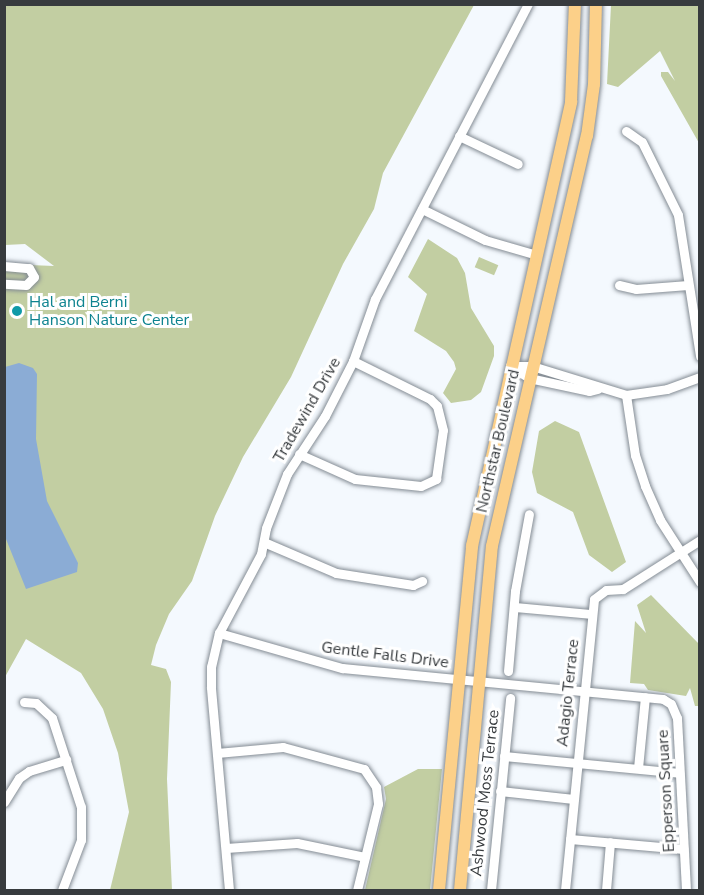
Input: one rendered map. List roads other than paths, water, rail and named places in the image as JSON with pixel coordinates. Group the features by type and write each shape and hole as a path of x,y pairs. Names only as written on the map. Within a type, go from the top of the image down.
{"main road":[{"name":"Northstar Boulevard","path":"439,891 476,520 572,102 575,4"},
{"name":"Northstar Boulevard","path":"460,891 492,546 587,136 594,84 596,4"}],"street":[{"name":"Tradewind Drive","path":"229,891 211,666 219,633 266,543 266,528 299,454 325,416 353,362 372,307 528,4"},
{"path":"626,131 642,142 673,202 680,223 699,356"},
{"path":"459,136 518,164"},
{"path":"422,209 485,240 537,255"},
{"path":"4,266 29,268 34,277 26,285 4,284"},
{"path":"619,285 636,290 688,285"},
{"path":"299,454 355,479 421,486 436,479 443,430 436,406 430,399 353,362"},
{"path":"510,366 589,391 598,389 626,395 667,389 699,377"},
{"path":"626,395 633,444 645,486 680,554 699,582"},
{"path":"507,671 514,607 529,514"},
{"path":"680,554 699,540"},
{"path":"266,543 336,573 413,585 422,581"},
{"name":"Adagio Terrace","path":"565,891 594,599 599,593 623,589 680,554"},
{"path":"514,607 591,614"},
{"name":"Gentle Falls Drive","path":"219,633 342,668 480,681"},
{"name":"Epperson Square","path":"480,681 663,699 675,710 686,891"},
{"path":"638,768 645,697"},
{"name":"Ashwood Moss Terrace","path":"490,891 510,698"},
{"path":"24,702 36,703 52,718 84,824 62,891"},
{"path":"217,753 283,747 364,769 378,795 357,891"},
{"path":"504,756 680,772"},
{"path":"4,802 19,778 29,771 66,760"},
{"path":"500,791 574,799"},
{"path":"570,839 684,849"},
{"path":"226,848 297,843 365,857"},
{"path":"606,891 610,843"}],"water":[{"path":"19,363 33,368 37,374 36,439 47,501 78,563 77,572 26,589 4,534 5,367"}],"place":[{"name":"Hal and Berni Hanson Nature Center","path":"17,311"}]}
